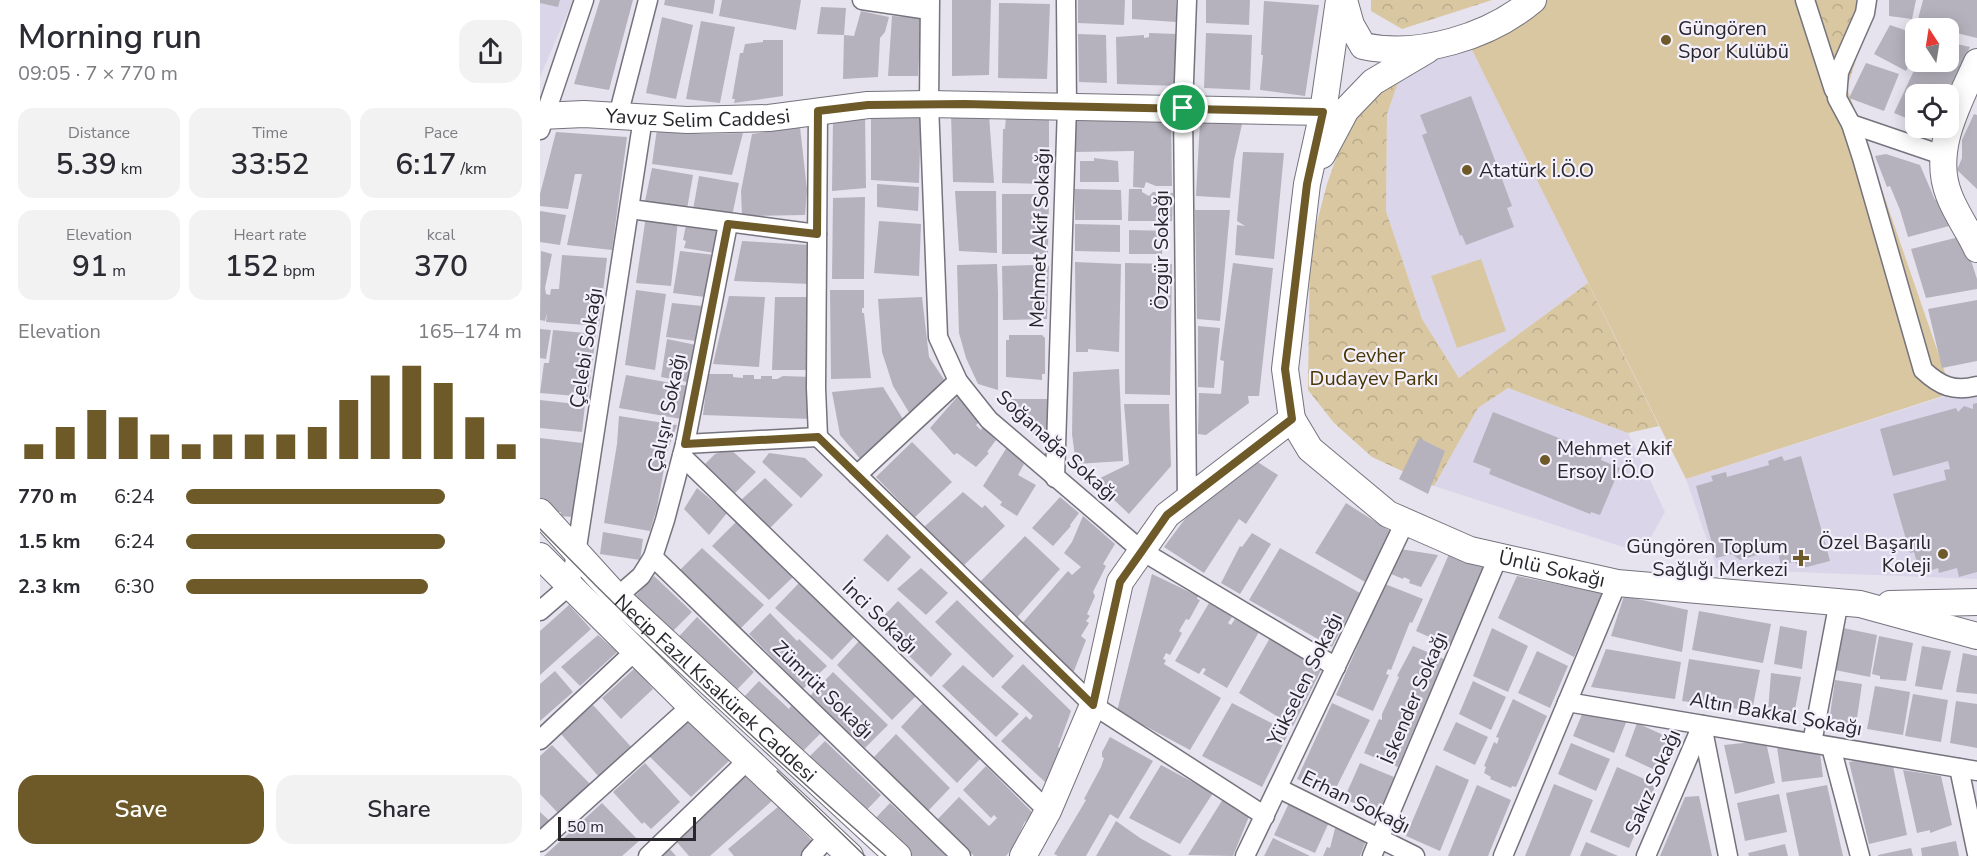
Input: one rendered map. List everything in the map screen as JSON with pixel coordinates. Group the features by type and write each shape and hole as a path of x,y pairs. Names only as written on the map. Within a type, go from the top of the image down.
{"street":[{"path":"541,120 584,0"},
{"path":"618,116 648,0"},
{"path":"862,0 930,5"},
{"name":"Mehmet Akif Sokağı","path":"1055,478 1067,106 1066,0"},
{"name":"Özgür Sokağı","path":"1187,0 1183,108 1187,500"},
{"path":"1023,856 1048,811 1093,705 1120,582 1167,515 1292,419 1285,369 1307,184 1323,112 1339,0"},
{"path":"1344,0 1351,25 1363,46 1387,51 1432,46 1480,31 1515,16 1533,0"},
{"path":"1805,0 1837,98 1851,124 1888,242 1923,370 1939,384 1960,390 1977,386"},
{"path":"1837,98 1839,72 1865,13 1866,0"},
{"name":"Soğanağa Sokağı","path":"930,5 929,104 938,337 958,381 989,420 1142,551 1336,667"},
{"path":"1307,184 1346,110 1373,82 1432,46"},
{"path":"1976,242 1948,195 1942,155 1952,118 1977,62"},
{"name":"Yavuz Selim Caddesi","path":"541,120 618,116 687,120 757,118 868,105 929,104 1323,112"},
{"path":"818,111 818,437 1093,705 1265,816"},
{"name":"Çelebi Sokağı","path":"570,585 643,118"},
{"path":"1851,124 1942,155"},
{"path":"630,209 728,224 817,234"},
{"name":"Çalışır Sokağı","path":"617,597 641,576 652,557 683,450 728,224"},
{"path":"857,475 958,381"},
{"name":"Ünlü Sokağı","path":"1292,419 1310,449 1388,514 1470,550 1617,583 1849,603"},
{"path":"683,450 818,437"},
{"name":"İnci Sokağı","path":"683,450 1048,811"},
{"name":"Necip Fazıl Kısakürek Caddesi","path":"540,512 576,555 617,597 898,856"},
{"name":"Yükselen Sokağı","path":"1245,856 1405,522"},
{"name":"Necip Fazıl Kısakürek Caddesi","path":"540,556 691,706 850,856"},
{"name":"Zümrüt Sokağı","path":"652,557 961,856"},
{"name":"İskender Sokağı","path":"1372,856 1498,557"},
{"path":"1503,856 1617,583"},
{"path":"540,611 570,585"},
{"path":"1849,603 1977,602"},
{"path":"1849,603 1977,636"},
{"path":"1812,743 1849,603"},
{"path":"540,740 635,651"},
{"name":"Altın Bakkal Sokağı","path":"1567,702 1977,771"},
{"path":"540,842 691,706"},
{"path":"1702,725 1728,856"},
{"name":"Sakız Sokağı","path":"1646,856 1702,725"},
{"path":"1831,747 1860,856"},
{"path":"648,856 748,760"},
{"path":"1959,768 1977,854"},
{"name":"Erhan Sokağı","path":"1278,788 1415,856"},
{"path":"811,856 829,836"}],"shaded area":[{"path":"540,0 573,0 540,77"},
{"path":"1468,42 1588,283 1459,378 1422,319 1386,211 1387,114 1402,70"},
{"path":"1977,386 1977,579 1717,569 1686,479"},
{"name":"Mehmet Akif Ersoy İ.Ö.O","path":"1508,388 1628,433 1665,512 1642,553 1434,486 1478,408"}],"green space":[{"path":"1371,0 1492,0 1402,29 1371,11"},
{"path":"1538,0 1810,0 1847,88 1952,393 1686,479 1468,42"},
{"path":"1810,0 1875,0 1847,88"},
{"name":"Cevher Dudayev Parkı","path":"1402,71 1387,114 1386,211 1422,319 1459,378 1588,283 1659,426 1628,433 1508,388 1478,408 1434,486 1372,457 1334,423 1308,390 1310,249 1327,184 1344,136 1360,107"},
{"path":"1481,259 1506,331 1457,348 1431,276"}],"building":[{"path":"540,0 560,0 558,7 540,3"},
{"path":"600,0 633,0 609,90 574,84"},
{"path":"665,0 715,0 713,14 664,5"},
{"path":"722,0 801,0 796,30 719,16"},
{"path":"952,0 991,0 989,75 952,76"},
{"path":"1078,0 1125,0 1124,25 1078,23"},
{"path":"1132,0 1176,0 1176,22 1132,19"},
{"path":"1206,0 1250,0 1249,25 1206,23"},
{"path":"1889,0 1916,0 1912,18 1889,16"},
{"path":"1923,0 1977,0 1977,38 1959,34 1959,18 1918,18"},
{"path":"1264,1 1319,5 1305,96 1260,90"},
{"path":"999,3 1050,4 1047,79 998,78"},
{"path":"821,7 846,8 844,35 817,34"},
{"path":"861,11 889,17 885,32 880,38 878,77 843,79 844,35 854,36"},
{"path":"892,16 921,18 918,76 888,76"},
{"path":"662,17 693,25 676,99 646,93"},
{"path":"701,21 735,27 720,103 686,99"},
{"path":"1890,25 1905,30 1905,70 1874,54"},
{"path":"1149,33 1178,34 1178,86 1117,84 1116,37 1144,35 1144,38 1149,37"},
{"path":"1206,33 1252,35 1250,90 1204,88"},
{"path":"1078,34 1106,35 1107,83 1079,82"},
{"path":"763,40 783,40 783,96 734,103 735,99 732,99 740,53 743,53 745,44 763,42"},
{"path":"1959,44 1970,47 1959,69"},
{"path":"1866,63 1899,74 1884,111 1849,98"},
{"path":"1913,72 1958,72 1952,84 1908,84"},
{"path":"1905,90 1905,118 1894,113"},
{"name":"Atatürk İ.Ö.O","path":"1471,96 1512,206 1507,208 1514,227 1466,245 1462,235 1460,236 1422,135 1427,133 1420,115"},
{"path":"871,110 921,112 919,183 871,180"},
{"path":"865,113 866,188 832,191 833,121"},
{"path":"951,113 989,115 994,183 953,182"},
{"path":"1974,114 1977,115 1977,189 1957,170 1962,158 1962,140"},
{"path":"1006,116 1049,119 1049,184 1002,183 1003,129 1005,129"},
{"path":"1074,120 1171,122 1172,186 1156,186 1146,182 1144,188 1133,187 1134,151 1074,152"},
{"path":"1200,121 1242,124 1234,160 1230,198 1196,196"},
{"path":"800,127 807,190 805,215 742,216 741,191 752,134"},
{"path":"657,129 700,134 743,133 732,175 652,164"},
{"path":"556,132 627,137 612,250 567,245 582,174 575,174 568,209 540,206 540,194"},
{"path":"1243,152 1284,153 1274,259 1235,255 1237,225 1245,226 1237,221"},
{"path":"1886,154 1920,165 1935,200 1938,199 1953,225 1908,237 1900,210 1890,186 1887,187 1875,156"},
{"path":"1094,158 1118,161 1119,182 1080,182 1080,161 1094,161"},
{"path":"652,168 693,175 687,209 645,201"},
{"path":"699,176 739,183 732,216 693,210"},
{"path":"877,184 919,187 918,211 877,207"},
{"path":"1075,189 1121,190 1122,220 1075,220"},
{"path":"1129,189 1142,189 1142,192 1149,196 1153,192 1173,193 1172,221 1128,221"},
{"path":"955,191 996,191 997,253 959,251"},
{"path":"1002,194 1049,194 1048,254 1002,254"},
{"path":"865,197 864,279 832,279 833,198"},
{"path":"1195,210 1230,210 1220,321 1197,319"},
{"path":"540,211 566,215 560,245 540,242"},
{"path":"646,216 678,220 671,286 636,283"},
{"path":"687,220 723,226 715,253 684,248 686,241 683,240"},
{"path":"879,221 921,224 919,276 874,273"},
{"path":"1075,224 1120,225 1120,252 1075,251"},
{"path":"1129,230 1168,231 1167,244 1162,244 1162,254 1129,254"},
{"path":"1963,236 1977,279 1977,289 1926,298 1911,249"},
{"path":"742,241 810,245 810,284 734,281"},
{"path":"541,251 552,254 545,288 546,294 550,295 551,289 559,289 562,255 607,258 599,326 546,322 547,313 545,321 540,320"},
{"path":"680,251 715,255 705,297 673,293"},
{"path":"1075,262 1121,264 1119,352 1088,349 1088,352 1076,352"},
{"path":"1125,263 1172,264 1170,395 1125,394"},
{"path":"1233,263 1273,268 1259,396 1248,396 1249,403 1206,435 1198,434 1199,393 1221,394 1224,361 1220,360"},
{"path":"997,264 998,390 978,384 966,358 959,333 957,265"},
{"path":"1002,266 1049,266 1047,319 1003,320"},
{"path":"636,290 666,294 655,370 625,365"},
{"path":"830,290 864,290 862,313 864,313 871,378 831,379"},
{"path":"729,296 765,297 759,367 713,364"},
{"path":"775,297 810,297 810,370 772,370"},
{"path":"922,297 929,357 949,387 913,419 893,386 882,352 878,299"},
{"path":"1977,300 1977,361 1942,368 1928,309"},
{"path":"672,303 703,306 696,341 666,337"},
{"path":"1198,326 1220,328 1214,388 1198,387"},
{"path":"540,329 551,330 546,359 540,358"},
{"path":"553,330 596,334 588,397 540,393 544,363 549,363"},
{"path":"1009,335 1042,335 1045,338 1045,374 1042,374 1042,380 1006,377 1006,340 1009,340"},
{"path":"667,339 696,345 687,382 661,377"},
{"path":"1119,369 1123,461 1076,464 1072,434 1073,372"},
{"path":"708,374 733,374 733,377 743,378 743,375 754,375 754,379 761,379 761,376 772,376 772,379 783,376 811,377 811,419 703,415"},
{"path":"626,375 688,386 681,419 619,408"},
{"path":"883,387 906,424 862,461 840,435 832,392"},
{"path":"958,396 979,422 976,425 981,430 983,427 996,440 987,452 989,453 976,467 957,453 954,455 930,428"},
{"path":"1011,399 1047,399 1047,437 1037,437 1014,418 1010,413"},
{"path":"540,400 585,405 582,432 540,428"},
{"path":"1977,403 1977,572 1959,577 1957,568 1939,573 1938,568 1920,574 1914,552 1910,553 1893,494 1946,480 1944,470 1950,469 1948,461 1893,476 1880,429 1956,408 1958,412 1964,406 1973,409 1973,404"},
{"path":"1124,404 1169,404 1171,466 1129,514 1094,481 1129,464"},
{"path":"1493,412 1602,455 1601,460 1620,468 1600,515 1591,512 1590,514 1489,474 1491,469 1473,462"},
{"path":"619,416 677,425 667,452 657,508 650,531 604,523 617,444"},
{"path":"540,438 582,443 572,517 560,516 561,512 553,512 554,507 544,504 544,500 540,499"},
{"path":"1419,438 1445,451 1428,494 1399,479"},
{"path":"912,442 952,482 915,517 876,477"},
{"path":"1007,447 1024,464 1018,475 1036,485 1017,516 1000,505 1002,502 983,486"},
{"path":"730,449 756,472 735,493 705,464 715,454"},
{"path":"769,453 805,458 823,475 801,498 762,462"},
{"path":"1782,456 1784,461 1801,456 1830,561 1803,568 1794,562 1781,565 1777,549 1740,560 1732,554 1716,558 1696,486 1713,481 1711,476 1726,472 1727,477 1769,465 1768,461"},
{"path":"1253,459 1278,475 1246,524 1239,519 1204,573 1164,547 1197,503"},
{"path":"765,478 793,505 770,528 741,500"},
{"path":"697,488 727,513 709,535 684,509"},
{"path":"963,492 982,508 985,505 1005,526 962,567 924,527"},
{"path":"1060,497 1079,513 1053,546 1032,528"},
{"path":"1346,503 1393,533 1365,582 1315,553"},
{"path":"1083,516 1115,544 1103,564 1106,566 1093,592 1095,596 1087,614 1090,616 1086,621 1089,623 1081,636 1086,640 1074,671 1069,673 1019,627 1068,571 1072,575 1081,567 1064,553 1072,542"},
{"path":"736,522 793,577 769,600 712,546"},
{"path":"603,532 643,539 640,560 600,554"},
{"path":"1252,533 1271,544 1240,594 1221,583 1240,546 1242,547"},
{"path":"887,534 911,557 888,582 863,560"},
{"path":"1025,536 1060,569 1014,621 977,585"},
{"path":"1452,547 1487,563 1449,646 1416,631"},
{"path":"702,548 764,605 740,629 679,571"},
{"path":"1280,548 1360,593 1332,647 1249,600"},
{"path":"1400,549 1438,555 1421,587 1409,583 1410,580 1404,577 1403,579 1391,574"},
{"path":"921,568 948,593 926,615 897,589"},
{"path":"1152,574 1198,596 1197,599 1200,600 1189,620 1186,619 1179,631 1182,633 1170,655 1166,653 1163,659 1166,660 1164,664 1221,698 1190,750 1117,711"},
{"path":"654,576 692,612 666,638 629,603"},
{"path":"1517,576 1603,593 1574,657 1498,618"},
{"path":"799,583 855,636 832,660 775,608"},
{"path":"1385,584 1423,599 1412,623 1410,622 1391,670 1388,669 1386,674 1389,675 1373,711 1336,695"},
{"path":"1624,596 1688,610 1682,652 1611,636"},
{"path":"957,600 1014,656 993,678 935,622"},
{"path":"898,601 952,654 931,677 876,624"},
{"path":"1209,603 1232,617 1228,623 1231,625 1235,619 1259,632 1227,688 1203,674 1206,669 1203,668 1199,674 1175,661"},
{"path":"569,605 591,629 540,675 540,631"},
{"path":"1699,611 1771,624 1763,663 1692,650"},
{"path":"770,613 797,641 799,639 827,666 803,689 749,634"},
{"path":"697,617 754,672 729,698 672,644"},
{"path":"1780,626 1807,631 1802,669 1774,664"},
{"path":"1492,628 1528,646 1508,692 1473,676"},
{"path":"1843,628 1877,635 1870,677 1835,670"},
{"path":"598,635 617,652 580,686 561,667"},
{"path":"1271,636 1323,666 1293,726 1239,693"},
{"path":"1879,636 1913,643 1906,681 1880,679 1880,676 1872,674"},
{"path":"860,640 916,696 892,720 837,665"},
{"path":"1413,646 1444,659 1398,767 1364,753 1379,719 1382,720 1382,714 1399,677 1397,676"},
{"path":"1922,646 1951,651 1942,690 1915,686"},
{"path":"1606,649 1681,662 1675,699 1591,687"},
{"path":"1537,651 1568,666 1550,708 1518,693"},
{"path":"1963,653 1977,656 1977,694 1956,692"},
{"path":"1689,659 1760,670 1752,711 1682,701"},
{"path":"1023,664 1071,711 1058,747 1061,749 1053,775 1045,782 1001,741 1026,716 1030,720 1033,716 1001,687"},
{"path":"963,665 1019,714 996,737 942,686"},
{"path":"635,668 653,689 621,719 602,698"},
{"path":"555,671 573,692 540,721 540,684"},
{"path":"833,672 888,725 865,748 810,696"},
{"path":"1771,673 1801,677 1794,715 1768,711"},
{"path":"1835,680 1862,684 1856,725 1829,722"},
{"path":"759,681 789,709 791,706 820,734 795,759 743,698"},
{"path":"1473,681 1506,697 1491,730 1459,714"},
{"path":"1875,686 1910,692 1903,735 1867,729"},
{"path":"1913,694 1948,700 1941,742 1905,736"},
{"path":"1513,699 1547,716 1516,787 1511,788 1490,779 1491,777 1484,773 1486,767 1484,766 1494,742 1497,744 1499,738 1496,737"},
{"path":"1956,701 1977,704 1977,748 1950,743"},
{"path":"923,703 980,759 957,783 901,727"},
{"path":"1232,703 1289,732 1262,787 1202,756"},
{"path":"1332,703 1370,720 1333,794 1297,779"},
{"path":"593,705 633,749 600,778 561,734"},
{"path":"1585,707 1627,720 1614,753 1573,736"},
{"path":"688,716 731,759 691,797 649,756"},
{"path":"1456,722 1488,737 1475,765 1443,750"},
{"path":"1637,723 1672,739 1657,771 1625,756"},
{"path":"896,734 950,788 928,811 874,757"},
{"path":"1110,737 1153,761 1118,819 1110,814 1086,856 1058,856 1054,854 1086,800 1084,799 1101,767 1104,758 1102,752"},
{"path":"825,741 881,795 861,816 803,763"},
{"path":"1753,742 1754,744 1766,742 1775,783 1735,794 1724,745"},
{"path":"1571,743 1610,759 1596,791 1558,774"},
{"path":"552,745 591,785 559,814 540,794 540,756"},
{"path":"1777,747 1820,753 1823,777 1782,782"},
{"path":"1849,762 1893,766 1907,835 1869,844"},
{"path":"645,763 680,802 651,829 644,822 642,824 613,792"},
{"path":"1360,763 1394,777 1379,813 1344,799"},
{"path":"1161,765 1213,793 1180,844 1129,818"},
{"path":"1436,765 1469,780 1440,851 1406,836"},
{"path":"986,766 1033,813 1024,823 1015,845 1006,856 974,856 937,820 959,797 989,826 997,818 994,815 991,818 963,790"},
{"path":"1617,767 1656,784 1629,848 1590,832"},
{"path":"1903,770 1941,776 1952,825 1930,833 1930,830 1917,833"},
{"path":"746,772 773,800 710,856 689,856 676,841"},
{"path":"1554,784 1593,800 1570,856 1525,856"},
{"path":"1477,785 1511,800 1488,856 1448,856"},
{"path":"1827,785 1843,856 1799,856 1786,793"},
{"path":"1779,794 1787,832 1745,841 1737,803"},
{"path":"1699,796 1712,856 1660,856 1685,797"},
{"path":"1223,799 1250,814 1233,856 1188,855"},
{"path":"1290,801 1330,820 1315,853 1274,835"},
{"path":"602,803 639,841 622,856 544,856"},
{"path":"890,803 946,856 906,856 870,824"},
{"path":"779,806 815,844 802,856 734,856 728,849"},
{"path":"540,812 551,822 540,832"},
{"path":"1116,821 1140,838 1172,856 1096,856"},
{"path":"1337,821 1368,836 1360,856 1323,856 1327,847 1330,848"},
{"path":"1273,838 1310,856 1264,856"},
{"path":"1956,841 1959,856 1922,856 1921,848"},
{"path":"1586,842 1618,856 1580,856"},
{"path":"1785,844 1788,856 1749,856 1748,853"},
{"path":"668,847 676,856 658,856"},
{"path":"1911,848 1913,856 1878,856 1878,855"}],"tram line":[{"path":"540,529 710,696 886,856"},
{"path":"777,771 865,856"}],"place":[{"name":"Güngören Spor Kulübü","path":"1666,40"},
{"name":"Atatürk İ.Ö.O","path":"1467,170"},
{"name":"Mehmet Akif Ersoy İ.Ö.O","path":"1545,460"},
{"name":"Özel Başarılı Koleji","path":"1943,554"},
{"name":"Güngören Toplum Sağlığı Merkezi","path":"1801,558"}],"route":[{"path":"965,104 1183,108 1323,112 1307,184 1285,369 1292,419 1167,515 1120,582 1093,705 818,437 685,444 728,224 817,234 818,111 868,105 965,104"}]}
